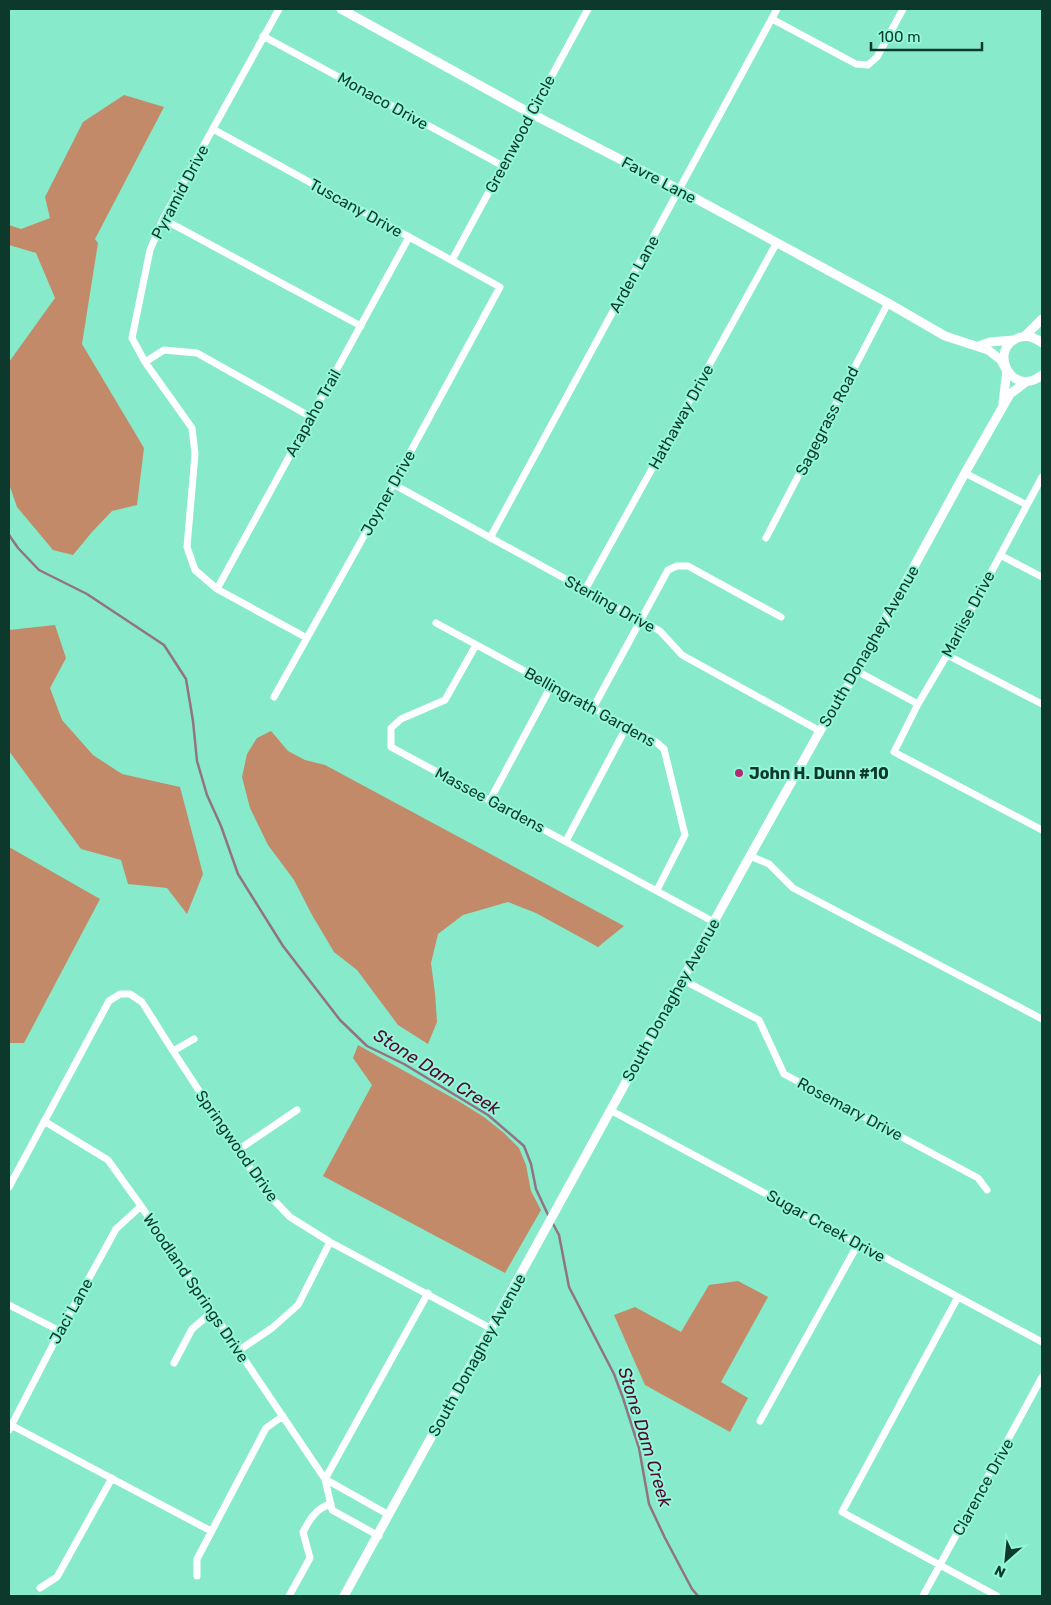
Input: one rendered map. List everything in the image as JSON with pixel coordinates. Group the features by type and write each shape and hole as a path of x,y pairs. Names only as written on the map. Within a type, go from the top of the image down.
{"street":[{"name":"Pyramid Drive","path":"279,9 163,219 150,250 132,338 146,362 192,428 195,454 187,548 195,570 217,589 307,638"},
{"name":"Favre Lane","path":"341,9 530,113 680,190 945,336 979,346 994,354 1012,376 1019,380 1029,381"},
{"name":"Greenwood Circle","path":"452,260 588,9"},
{"name":"Arden Lane","path":"490,538 777,9"},
{"path":"772,19 856,64 868,65 877,57 903,9"},
{"name":"Monaco Drive","path":"264,36 503,166"},
{"name":"Tuscany Drive","path":"213,129 500,287"},
{"path":"163,219 361,326"},
{"name":"Arapaho Trail","path":"217,589 409,237"},
{"name":"Hathaway Drive","path":"585,590 776,244"},
{"name":"Joyner Drive","path":"274,697 500,287"},
{"name":"Sagegrass Road","path":"766,538 888,303"},
{"path":"1024,336 1042,320"},
{"name":"Favre Lane","path":"979,346 990,342 1014,340 1024,336"},
{"path":"1024,336 1032,337 1042,343"},
{"name":"South Donaghey Avenue","path":"1003,405 1006,369 1004,355 1006,349 1014,340"},
{"path":"146,362 164,350 197,353 311,417"},
{"name":"South Donaghey Avenue","path":"344,1596 379,1536 490,1328 750,856 820,731 857,671 1003,405 1010,394 1042,375"},
{"path":"1029,381 1042,382"},
{"path":"965,473 1027,505"},
{"name":"Marlise Drive","path":"1042,477 918,704 894,752 1042,830"},
{"name":"Sterling Drive","path":"393,484 660,631 682,655 820,731"},
{"path":"1000,555 1042,577"},
{"path":"593,708 668,570 677,566 688,566 782,617"},
{"name":"Bellingrath Gardens","path":"436,623 656,742 664,749 685,835 657,890"},
{"name":"Massee Gardens","path":"476,645 445,700 401,719 390,728 392,747 714,922"},
{"path":"947,654 1042,704"},
{"path":"857,671 918,704"},
{"path":"490,800 551,686"},
{"path":"566,841 627,726"},
{"path":"750,856 769,864 793,888 1042,1018"},
{"name":"Rosemary Drive","path":"683,980 759,1020 784,1074 978,1178 987,1190"},
{"name":"Springwood Drive","path":"44,1121 109,1001 120,994 130,994 142,1002 172,1051 265,1190 290,1217 330,1242 490,1328"},
{"path":"172,1051 194,1039"},
{"path":"238,1150 297,1110"},
{"name":"Sugar Creek Drive","path":"610,1110 1042,1342"},
{"path":"9,1187 44,1121"},
{"name":"Woodland Springs Drive","path":"44,1121 108,1160 325,1479 331,1504"},
{"name":"Jaci Lane","path":"10,1426 116,1229 141,1206"},
{"path":"238,1351 272,1328 298,1305 330,1242"},
{"path":"760,1421 858,1244"},
{"path":"325,1479 428,1294"},
{"path":"958,1297 842,1512 997,1596"},
{"path":"9,1305 60,1331"},
{"path":"174,1362 192,1329 212,1312"},
{"name":"Clarence Drive","path":"923,1596 1042,1377"},
{"path":"196,1576 197,1559 266,1428 283,1416"},
{"path":"10,1426 211,1531"},
{"path":"40,1588 58,1577 112,1478"},
{"name":"Woodland Springs Drive","path":"325,1479 389,1515"},
{"path":"289,1596 310,1558 303,1532 310,1518 322,1507 331,1504 332,1510 379,1536"}],"shaded area":[{"path":"124,95 164,107 95,239 98,243 82,344 144,448 137,505 112,511 73,555 53,550 17,507 9,484 9,362 55,298 36,253 9,245 9,225 21,229 50,218 45,197 83,122"},
{"path":"55,625 66,658 50,688 62,720 93,755 122,774 180,787 203,874 187,914 167,888 128,884 121,860 81,849 9,751 9,630"},
{"path":"271,731 288,751 305,760 325,765 624,926 598,947 536,913 508,902 463,915 438,934 431,963 437,1022 428,1044 398,1025 357,970 334,952 294,880 268,845 250,808 242,777 247,754 257,738"},
{"path":"9,847 100,899 24,1043 9,1043"},
{"path":"358,1045 484,1117 519,1148 526,1165 531,1191 541,1210 505,1273 323,1176 372,1085 353,1058"},
{"path":"738,1281 768,1297 721,1382 748,1398 730,1432 645,1385 614,1315 635,1307 681,1332 709,1285"}],"waterway":[{"name":"Stone Dam Creek","path":"9,535 18,548 39,570 87,594 164,645 186,679 197,761 207,795 221,826 238,874 283,946 340,1020 367,1046 404,1064 488,1115 524,1146 531,1164 536,1189 549,1217"},
{"name":"Stone Dam Creek","path":"552,1222 559,1235 569,1287 614,1374 623,1398 639,1448 649,1504 692,1589 698,1596"}],"place":[{"name":"John H. Dunn #10","path":"739,773"}]}
